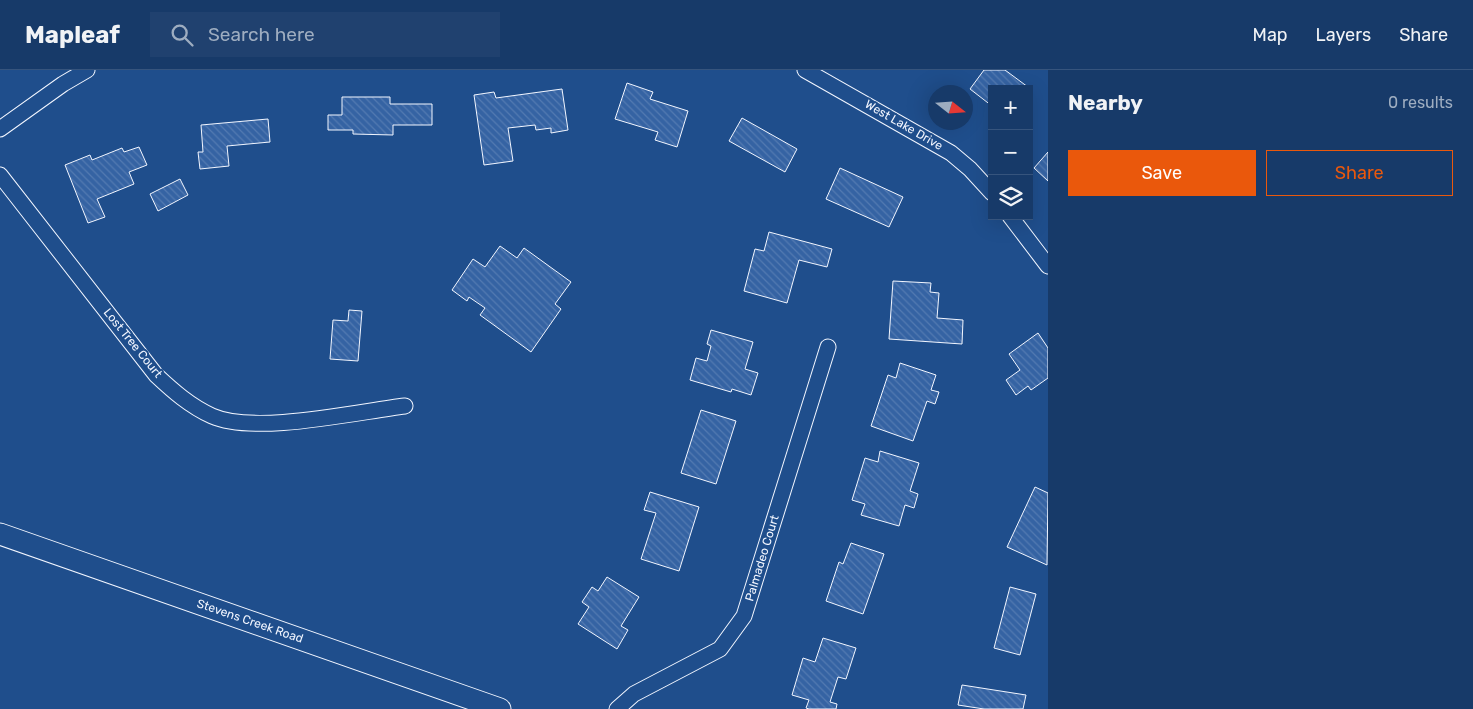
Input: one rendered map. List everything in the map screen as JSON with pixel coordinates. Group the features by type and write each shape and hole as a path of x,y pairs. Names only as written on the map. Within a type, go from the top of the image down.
{"street":[{"path":"0,129 63,84 87,70"},
{"name":"West Lake Drive","path":"805,70 951,152 970,168 988,189"},
{"name":"Lost Tree Court","path":"0,175 156,375 183,399 212,416 237,423 269,424 405,406"},
{"path":"1013,220 1048,266"},
{"name":"Palmadeo Court","path":"617,709 634,694 720,650 744,616 828,347"},
{"name":"Stevens Creek Road","path":"0,534 500,709"}],"building":[{"path":"984,70 1005,70 1025,85 988,85 988,103 973,91 973,85"},
{"path":"627,83 653,92 650,99 688,111 677,147 655,140 658,132 615,119"},
{"path":"562,89 568,130 551,133 551,128 536,130 535,125 508,128 513,161 484,165 474,95 494,92 496,98"},
{"path":"342,97 390,97 390,104 432,104 432,125 393,125 393,135 353,134 353,130 328,130 328,115 342,115"},
{"path":"742,118 797,149 785,172 729,141"},
{"path":"268,119 270,142 227,146 229,166 200,169 198,152 203,152 201,125"},
{"path":"139,147 147,165 129,172 134,184 97,199 105,217 88,223 65,165 90,155 92,160 122,148 124,152"},
{"path":"1048,152 1048,181 1034,168"},
{"path":"840,168 903,197 889,227 826,199"},
{"path":"180,179 188,195 158,211 150,194"},
{"path":"769,232 832,249 827,267 799,260 787,303 744,291 755,249 764,251"},
{"path":"500,246 517,258 524,248 571,282 555,304 561,309 531,352 480,315 485,308 469,297 467,301 452,290 473,259 485,267"},
{"path":"893,281 931,283 930,292 939,293 937,318 963,320 962,344 889,339"},
{"path":"349,310 362,311 358,361 330,359 333,320 348,321"},
{"path":"711,330 753,342 745,369 758,373 751,395 732,389 731,392 690,380 696,358 707,361 711,346 707,344"},
{"path":"1038,333 1048,348 1048,378 1031,390 1028,386 1016,395 1006,380 1020,370 1009,354"},
{"path":"900,363 936,375 931,390 939,392 935,404 927,401 913,441 871,426 888,375 896,378"},
{"path":"701,410 736,421 716,484 681,473"},
{"path":"880,451 919,463 910,491 918,494 914,508 905,505 899,526 861,515 865,504 852,500 865,458 878,462"},
{"path":"1035,487 1048,493 1047,565 1007,547"},
{"path":"650,492 699,507 679,571 641,559 656,513 644,510"},
{"path":"851,543 884,554 863,614 826,601 839,562 843,564"},
{"path":"607,577 639,597 621,626 628,630 617,649 578,624 589,607 582,602 592,587 598,591"},
{"path":"1010,587 1036,594 1020,655 994,648"},
{"path":"823,638 856,648 846,679 838,677 830,702 837,704 836,709 809,709 806,708 809,700 792,695 803,658 815,662"},
{"path":"962,685 1026,695 1023,709 984,709 958,705"}]}
